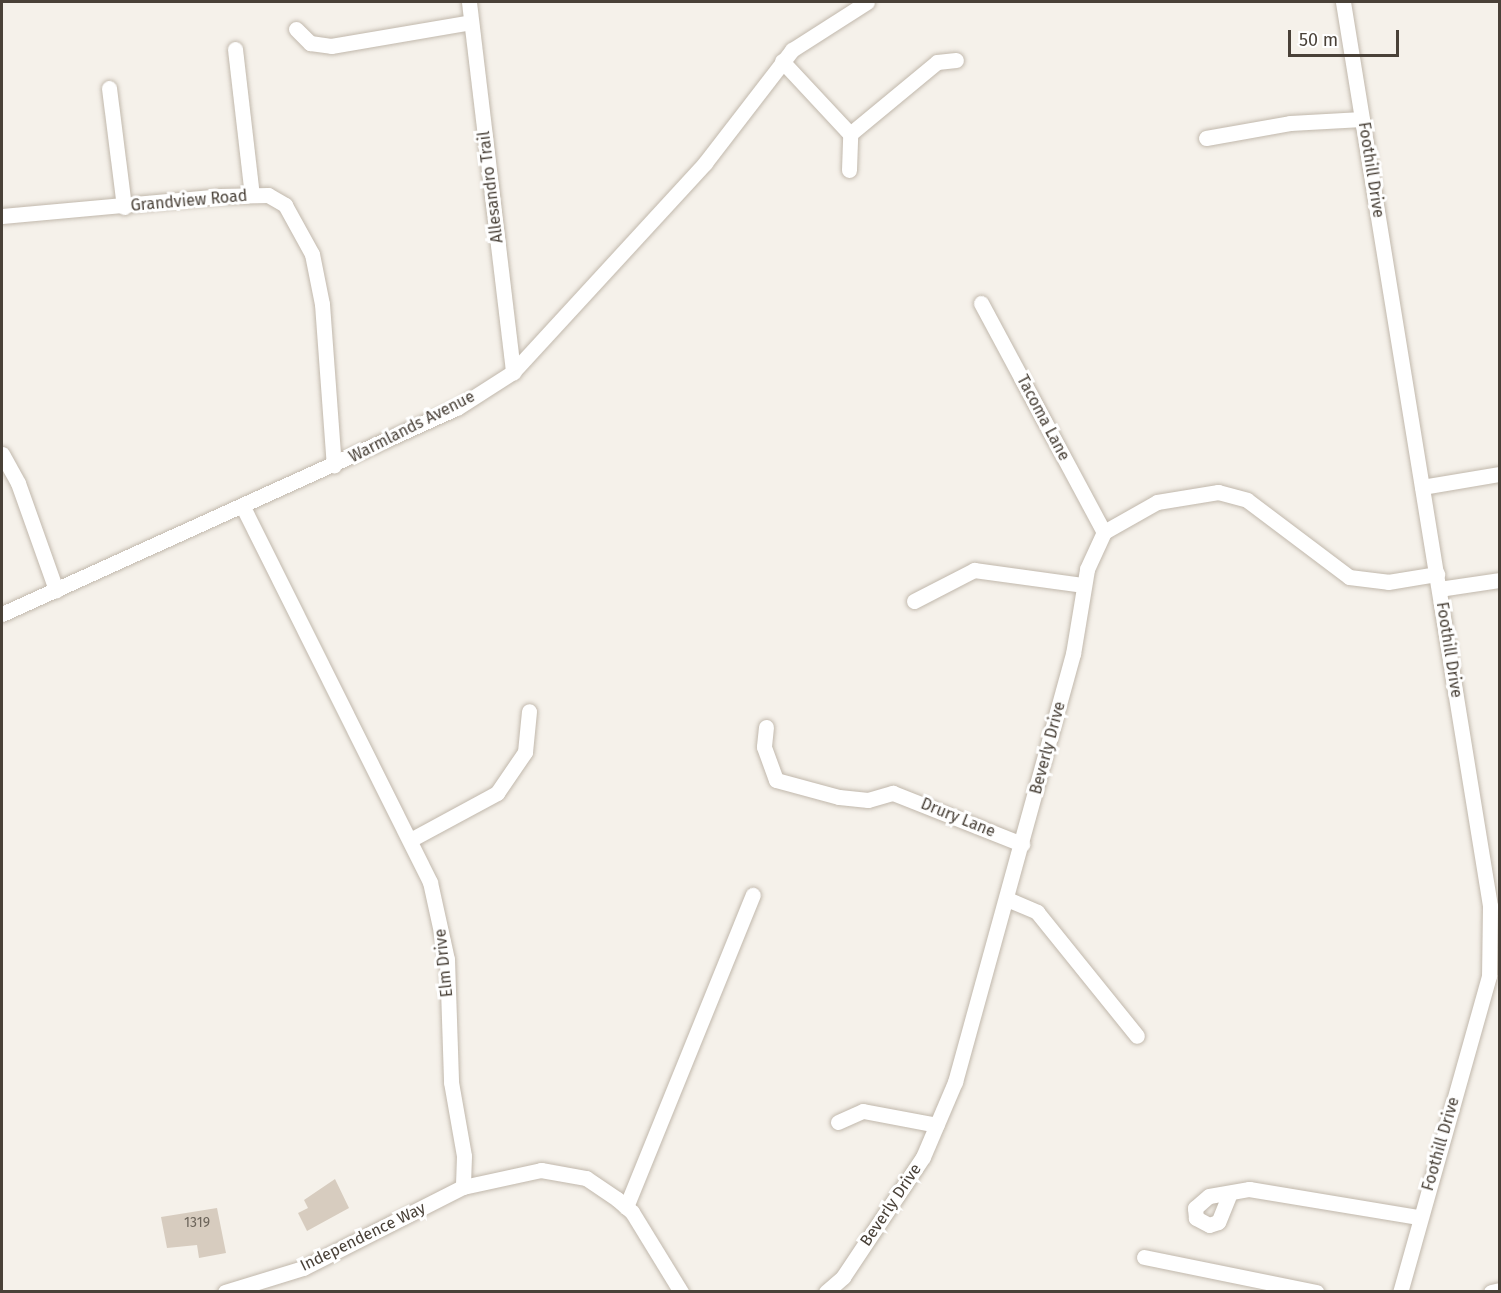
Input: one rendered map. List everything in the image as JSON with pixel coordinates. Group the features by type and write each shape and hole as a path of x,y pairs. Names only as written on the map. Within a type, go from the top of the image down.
{"street":[{"name":"Allesandro Trail","path":"469,2 513,372"},
{"name":"Warmlands Avenue","path":"2,614 334,466 457,408 513,372 705,163 782,62 865,2"},
{"name":"Foothill Drive","path":"1343,2 1490,906 1489,976 1419,1217 1400,1292"},
{"path":"296,29 310,43 331,46 471,22"},
{"path":"235,49 252,195"},
{"path":"850,134 930,67 956,60"},
{"path":"782,62 850,134 849,170"},
{"path":"109,88 124,207"},
{"path":"1206,138 1290,123 1362,119"},
{"name":"Grandview Road","path":"2,216 252,195 268,195 285,205 312,254 332,394 334,466"},
{"name":"Tacoma Lane","path":"981,303 1104,532"},
{"path":"2,454 18,483 56,590"},
{"path":"1422,487 1500,474"},
{"path":"1104,532 1157,502 1218,492 1247,500 1349,577 1388,582 1437,574"},
{"name":"Elm Drive","path":"243,507 412,839 444,933 464,1187"},
{"name":"Beverly Drive","path":"831,1290 923,1157 955,1082 1073,654 1084,585 1104,532"},
{"path":"914,601 974,570 1084,585"},
{"path":"1439,590 1500,580"},
{"path":"412,839 503,786 525,752 529,711"},
{"name":"Drury Lane","path":"766,727 764,747 776,780 839,797 868,800 893,793 1022,844"},
{"path":"626,1207 753,895"},
{"path":"1007,899 1037,912 1137,1036"},
{"path":"838,1122 863,1111 936,1125"},
{"path":"464,1187 541,1170 586,1178 626,1207 681,1292"},
{"name":"Independence Way","path":"225,1292 303,1268 464,1187"},
{"path":"1230,1193 1272,1191 1419,1217"},
{"path":"1144,1257 1316,1292"},
{"path":"1491,1292 1500,1290"}],"building":[{"path":"335,1179 349,1208 307,1231 298,1213 308,1208 304,1200"},
{"path":"217,1208 226,1253 199,1258 197,1245 167,1248 161,1217"}]}
